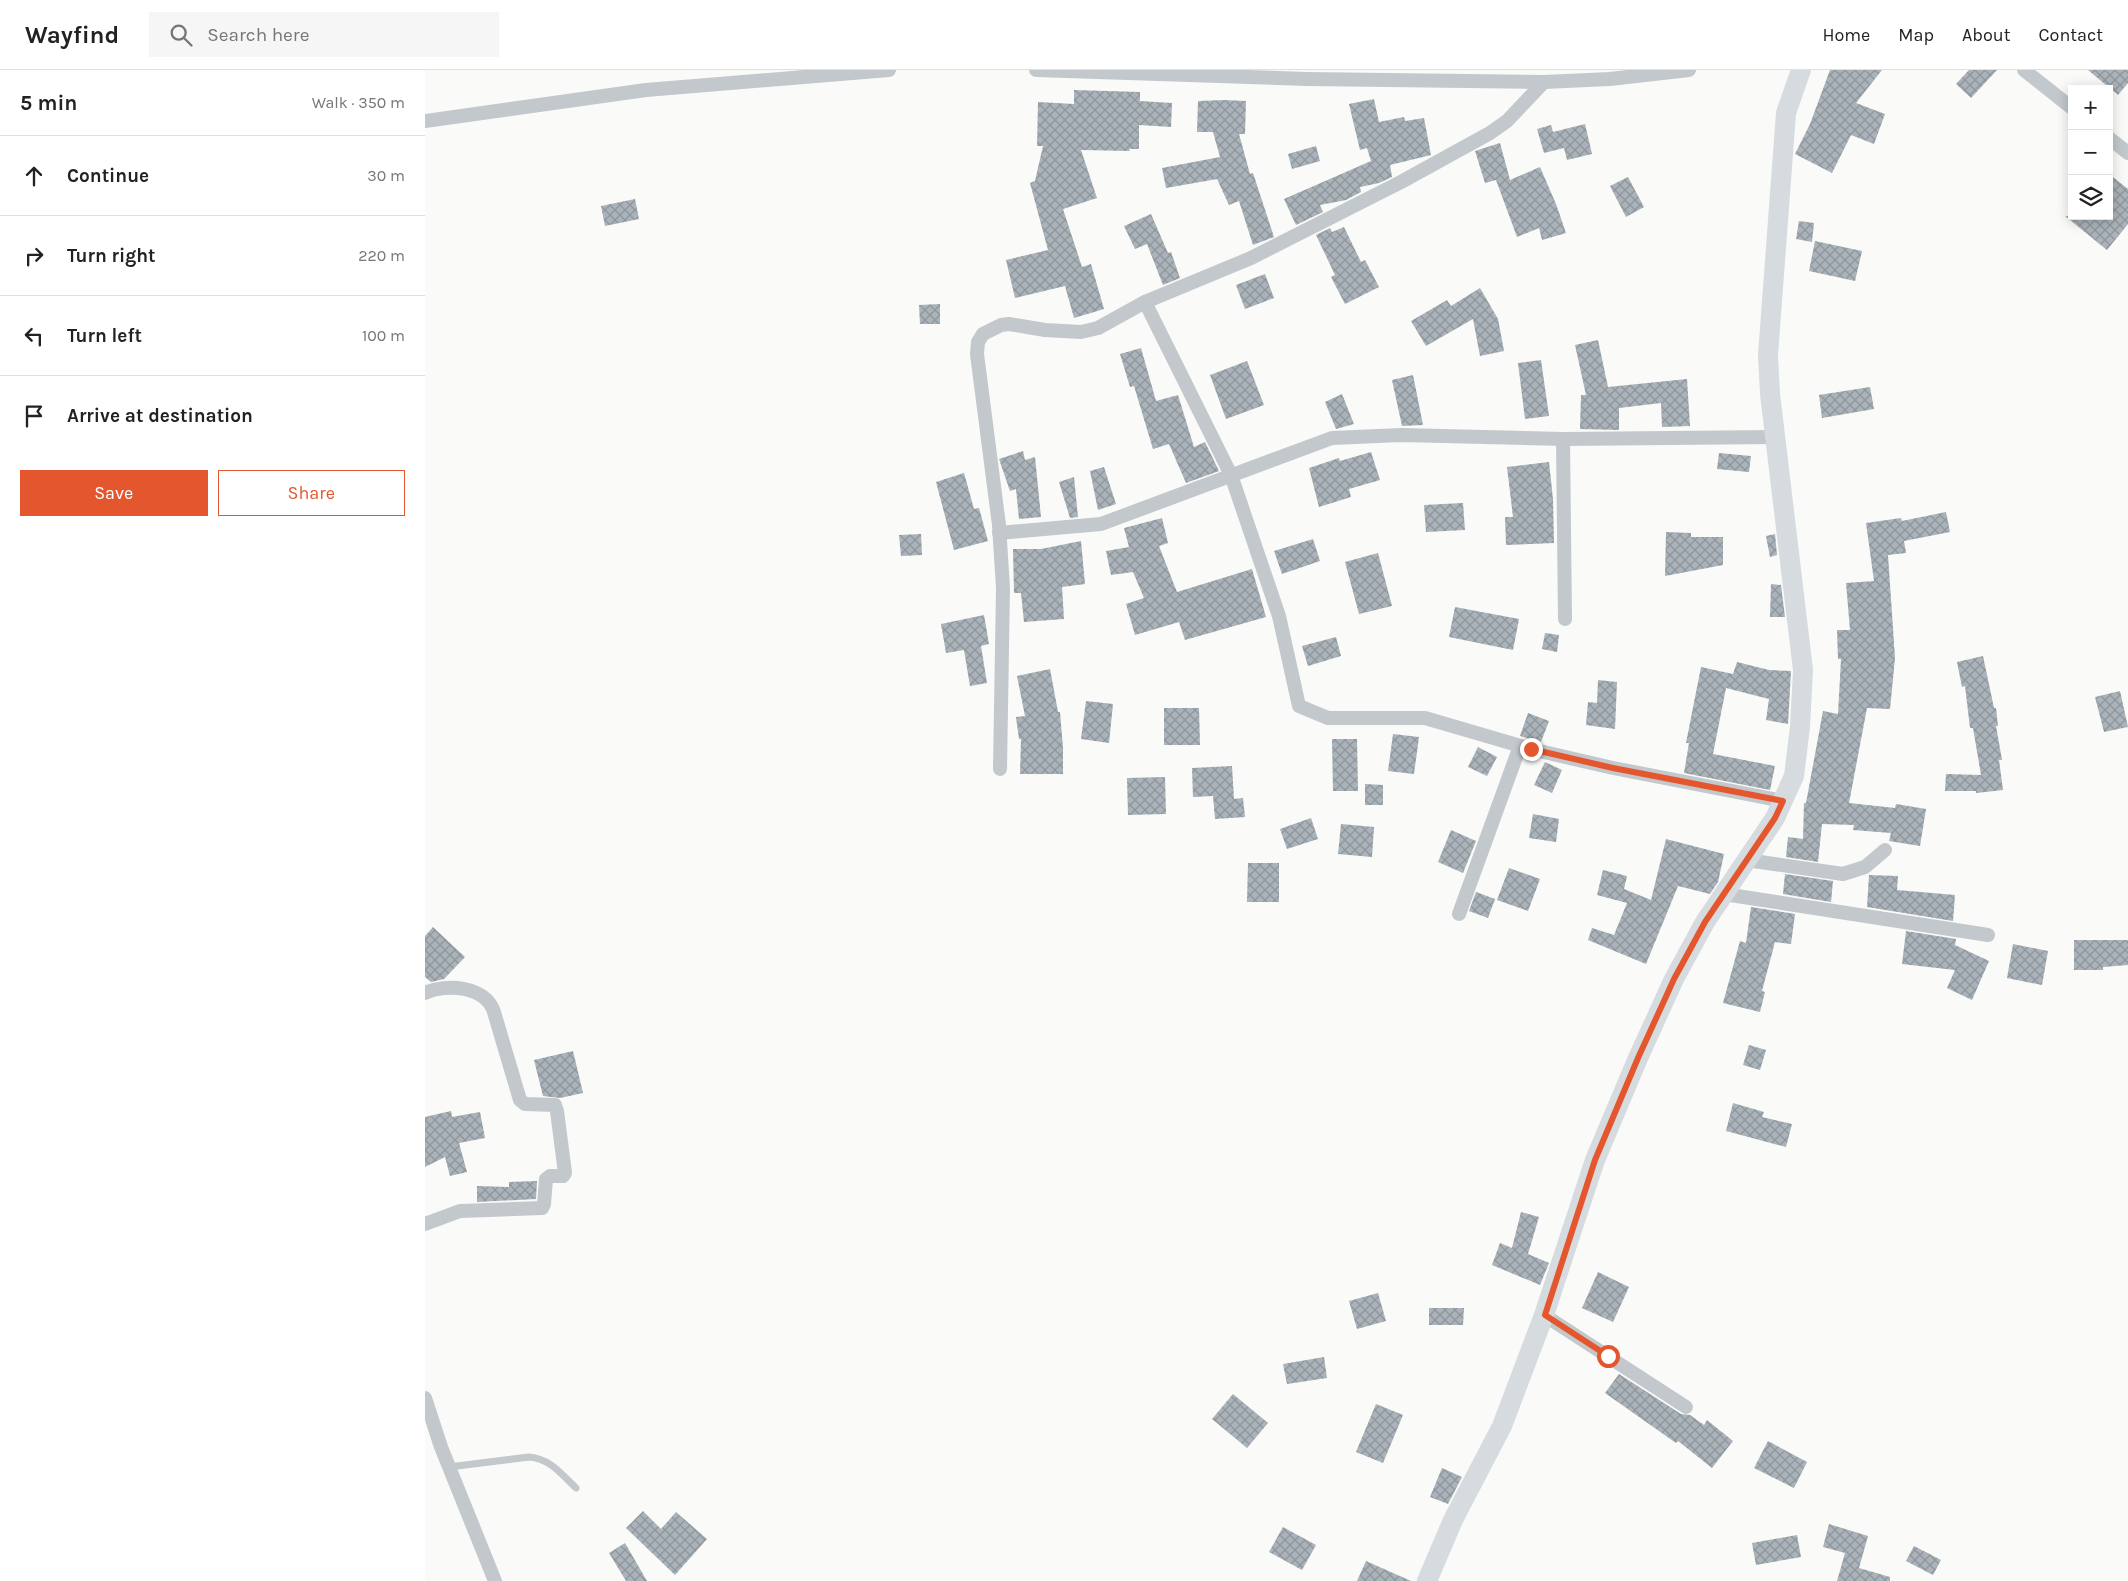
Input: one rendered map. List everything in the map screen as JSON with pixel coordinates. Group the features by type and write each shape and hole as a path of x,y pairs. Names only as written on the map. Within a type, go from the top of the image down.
{"street":[{"path":"425,121 646,90 888,70"},
{"path":"1036,70 1307,79 1544,82 1611,79 1689,70"},
{"path":"1427,1581 1453,1520 1502,1426 1545,1315 1595,1160 1674,979 1705,922 1775,818 1794,776 1800,727 1803,670 1775,437 1768,355 1786,114 1801,70"},
{"path":"2024,70 2068,105"},
{"path":"1000,769 1003,588 999,532 977,354 978,342 983,334 992,328 1009,324 1045,330 1081,332 1097,328 1145,302 1251,258 1401,182 1507,121 1544,82"},
{"path":"2113,141 2128,153"},
{"path":"1145,302 1231,475 1279,616 1299,706 1328,718 1425,718 1520,746 1613,768 1783,801"},
{"path":"999,532 1101,524 1333,438 1401,436 1563,439 1775,437"},
{"path":"1563,439 1565,619"},
{"path":"1459,914 1520,746"},
{"path":"1747,860 1843,874 1865,868 1885,850"},
{"path":"1724,894 1761,898 1988,935"},
{"path":"425,993 449,987 474,992 490,1003 520,1100 525,1104 555,1105 565,1173 563,1176 550,1176 546,1179 542,1208 461,1211 425,1224"},
{"path":"1545,1315 1687,1407"},
{"path":"425,1398 449,1467 495,1581"}],"lane":[{"path":"449,1467 529,1457 539,1458 552,1464 576,1488"}],"building":[{"path":"1830,70 1882,70 1856,103 1885,114 1874,144 1851,135 1832,173 1795,154 1810,124"},
{"path":"1969,70 1997,70 1971,98 1956,84"},
{"path":"2088,70 2128,70 2128,83 2118,95 2113,91 2113,85 2106,85"},
{"path":"1074,90 1140,92 1140,101 1172,103 1171,127 1139,125 1139,149 1129,149 1130,151 1081,150 1097,198 1063,209 1082,267 1091,264 1104,309 1074,318 1065,286 1015,298 1006,260 1048,250 1030,183 1035,181 1043,146 1037,146 1038,102 1074,104"},
{"path":"1374,99 1379,122 1404,117 1405,121 1424,118 1431,155 1390,165 1392,177 1379,183 1360,187 1361,192 1346,200 1320,205 1323,212 1296,225 1284,199 1371,161 1367,148 1360,150 1349,104"},
{"path":"1198,101 1246,101 1245,134 1239,134 1250,174 1253,173 1274,237 1253,245 1239,201 1229,205 1217,179 1166,188 1162,168 1220,157 1213,132 1197,132"},
{"path":"1585,124 1592,154 1567,160 1564,148 1544,153 1537,129 1551,125 1553,132"},
{"path":"1500,143 1510,180 1540,167 1566,233 1542,240 1539,228 1517,237 1496,180 1485,183 1475,151"},
{"path":"1316,146 1320,161 1292,169 1288,154"},
{"path":"1628,177 1644,207 1626,217 1610,186"},
{"path":"2113,177 2128,189 2128,224 2107,250 2070,220 2113,220"},
{"path":"635,199 639,219 605,226 601,206"},
{"path":"1151,214 1168,253 1171,252 1180,278 1163,285 1147,244 1135,249 1124,226"},
{"path":"1799,221 1814,223 1812,242 1796,239"},
{"path":"1344,227 1361,262 1365,260 1379,287 1345,304 1331,277 1335,275 1316,235 1330,228 1332,232"},
{"path":"1815,241 1862,251 1855,281 1809,271"},
{"path":"1265,274 1274,298 1245,309 1236,285"},
{"path":"1480,288 1498,319 1504,351 1480,356 1473,319 1426,346 1411,321 1447,300 1451,306"},
{"path":"940,304 940,324 920,324 919,305"},
{"path":"1598,340 1608,387 1687,379 1690,426 1662,427 1661,403 1619,408 1619,430 1580,429 1581,395 1586,395 1575,345"},
{"path":"1141,348 1156,401 1178,395 1194,447 1205,442 1219,471 1186,483 1169,444 1153,449 1134,386 1130,387 1120,354"},
{"path":"1541,360 1549,416 1525,419 1518,363"},
{"path":"1247,361 1264,405 1226,419 1210,375"},
{"path":"1413,375 1423,425 1402,426 1392,380"},
{"path":"1870,387 1874,409 1822,418 1819,395"},
{"path":"1342,394 1354,424 1336,429 1325,402"},
{"path":"1023,451 1025,460 1035,457 1041,517 1019,519 1016,489 1010,491 999,459"},
{"path":"1371,452 1380,480 1349,489 1351,497 1319,507 1309,468 1339,458 1340,461"},
{"path":"1719,453 1751,456 1749,472 1717,469"},
{"path":"1549,462 1553,499 1554,543 1506,545 1505,517 1513,517 1507,467"},
{"path":"1104,467 1116,504 1098,510 1090,471"},
{"path":"964,473 974,509 979,508 988,541 954,550 936,482"},
{"path":"1074,477 1078,517 1070,518 1059,482"},
{"path":"1463,503 1465,530 1426,532 1424,505"},
{"path":"1946,512 1950,532 1904,541 1906,553 1888,555 1895,658 1890,709 1867,708 1849,803 1895,808 1896,804 1926,809 1920,846 1889,841 1891,833 1853,830 1854,825 1822,824 1818,862 1786,857 1788,837 1803,839 1804,803 1806,803 1823,711 1838,714 1841,659 1838,659 1837,630 1850,630 1846,583 1874,581 1866,523 1901,518 1902,521"},
{"path":"1162,518 1168,543 1159,546 1177,592 1252,569 1266,617 1185,640 1179,622 1135,635 1126,604 1144,598 1133,572 1111,575 1106,551 1129,547 1124,528"},
{"path":"1666,532 1691,533 1691,537 1723,537 1723,565 1665,576"},
{"path":"921,534 922,555 901,556 899,535"},
{"path":"1775,534 1777,555 1770,557 1766,536"},
{"path":"1313,539 1320,561 1282,574 1274,551"},
{"path":"1081,541 1085,584 1062,587 1064,619 1024,622 1021,593 1014,593 1013,549 1041,549"},
{"path":"1378,553 1392,606 1359,614 1345,562"},
{"path":"1771,584 1781,585 1785,617 1770,617"},
{"path":"1455,607 1519,619 1513,650 1449,637"},
{"path":"984,615 989,644 981,646 987,683 970,686 964,650 946,653 941,624"},
{"path":"1545,633 1559,635 1557,652 1542,649"},
{"path":"1336,637 1341,656 1308,666 1302,646"},
{"path":"1983,656 1994,708 1996,708 1998,726 1996,726 2002,760 1999,760 2003,790 1976,793 1976,791 1945,791 1946,774 1981,775 1973,728 1970,728 1965,686 1962,687 1957,662"},
{"path":"1737,662 1769,670 1791,671 1788,724 1766,720 1769,699 1726,688 1713,754 1775,766 1770,790 1684,773 1689,743 1686,743 1701,667 1733,674"},
{"path":"1050,669 1058,712 1060,712 1063,774 1020,774 1021,739 1019,739 1016,717 1025,716 1017,676"},
{"path":"1598,680 1617,682 1615,729 1586,725 1588,702 1597,703"},
{"path":"2120,691 2128,727 2104,732 2095,697"},
{"path":"1086,701 1113,704 1109,743 1081,739"},
{"path":"1164,708 1199,708 1200,745 1164,745"},
{"path":"1528,713 1549,721 1541,742 1520,736"},
{"path":"1393,734 1419,737 1414,774 1388,771"},
{"path":"1332,739 1357,739 1358,791 1333,791"},
{"path":"1478,747 1497,757 1487,776 1468,767"},
{"path":"1545,762 1562,770 1552,793 1534,785"},
{"path":"1232,766 1234,799 1243,798 1245,817 1215,819 1213,796 1193,797 1192,768"},
{"path":"1165,777 1166,814 1128,815 1127,778"},
{"path":"1365,784 1383,785 1383,805 1365,805"},
{"path":"1533,814 1559,819 1556,842 1529,838"},
{"path":"1311,818 1318,839 1287,849 1280,829"},
{"path":"1341,824 1374,827 1372,857 1338,854"},
{"path":"1451,830 1476,841 1463,873 1438,862"},
{"path":"1666,839 1724,854 1718,882 1710,894 1678,886 1646,964 1588,940 1592,928 1614,935 1627,903 1597,895 1603,870 1627,876 1624,889 1651,900"},
{"path":"1248,863 1279,863 1279,902 1247,902"},
{"path":"1509,868 1540,879 1528,911 1497,900"},
{"path":"1785,874 1833,881 1831,902 1783,894"},
{"path":"1869,875 1898,876 1897,890 1955,895 1953,921 1867,907"},
{"path":"1476,892 1495,899 1488,918 1469,911"},
{"path":"1751,907 1795,914 1791,944 1775,942 1762,991 1765,992 1760,1012 1723,1003 1740,941 1746,943"},
{"path":"433,927 465,957 444,979 431,982 425,977 425,936"},
{"path":"1906,931 1956,939 1955,945 1989,961 1972,1000 1947,988 1955,970 1902,964"},
{"path":"2074,940 2128,940 2128,965 2103,967 2103,970 2074,970"},
{"path":"2013,944 2048,951 2042,985 2007,978"},
{"path":"1749,1045 1766,1050 1760,1070 1743,1065"},
{"path":"573,1051 583,1093 560,1098 543,1096 534,1060"},
{"path":"1733,1103 1764,1112 1762,1117 1792,1124 1786,1147 1726,1131"},
{"path":"451,1111 452,1117 480,1112 485,1138 459,1143 467,1172 450,1176 445,1157 425,1167 425,1117"},
{"path":"537,1181 536,1199 477,1202 477,1186 509,1187 509,1182"},
{"path":"1521,1212 1539,1217 1528,1254 1549,1263 1540,1285 1492,1265 1500,1243 1512,1248"},
{"path":"1598,1272 1629,1287 1613,1322 1582,1308"},
{"path":"1378,1293 1386,1321 1357,1329 1349,1301"},
{"path":"1429,1308 1464,1308 1463,1325 1429,1325"},
{"path":"1324,1357 1327,1378 1287,1384 1283,1364"},
{"path":"1619,1374 1681,1414 1690,1415 1704,1425 1707,1420 1733,1441 1712,1468 1678,1441 1676,1443 1605,1393"},
{"path":"1233,1394 1268,1423 1247,1448 1212,1419"},
{"path":"1376,1404 1403,1415 1383,1463 1356,1452"},
{"path":"1768,1441 1807,1462 1794,1488 1754,1468"},
{"path":"1442,1468 1462,1477 1448,1504 1430,1497"},
{"path":"643,1511 661,1529 676,1512 707,1539 675,1575 626,1528"},
{"path":"1829,1524 1868,1536 1859,1568 1890,1577 1890,1581 1837,1581 1845,1553 1823,1547"},
{"path":"1283,1527 1316,1545 1302,1570 1269,1552"},
{"path":"1797,1535 1801,1557 1756,1565 1752,1543"},
{"path":"625,1543 647,1581 626,1581 609,1553"},
{"path":"1914,1546 1941,1560 1933,1575 1906,1561"},
{"path":"1366,1561 1411,1581 1357,1581"}],"route":[{"path":"1531,749 1613,768 1783,801 1775,818 1705,922 1674,979 1595,1160 1545,1315 1608,1356"}]}
